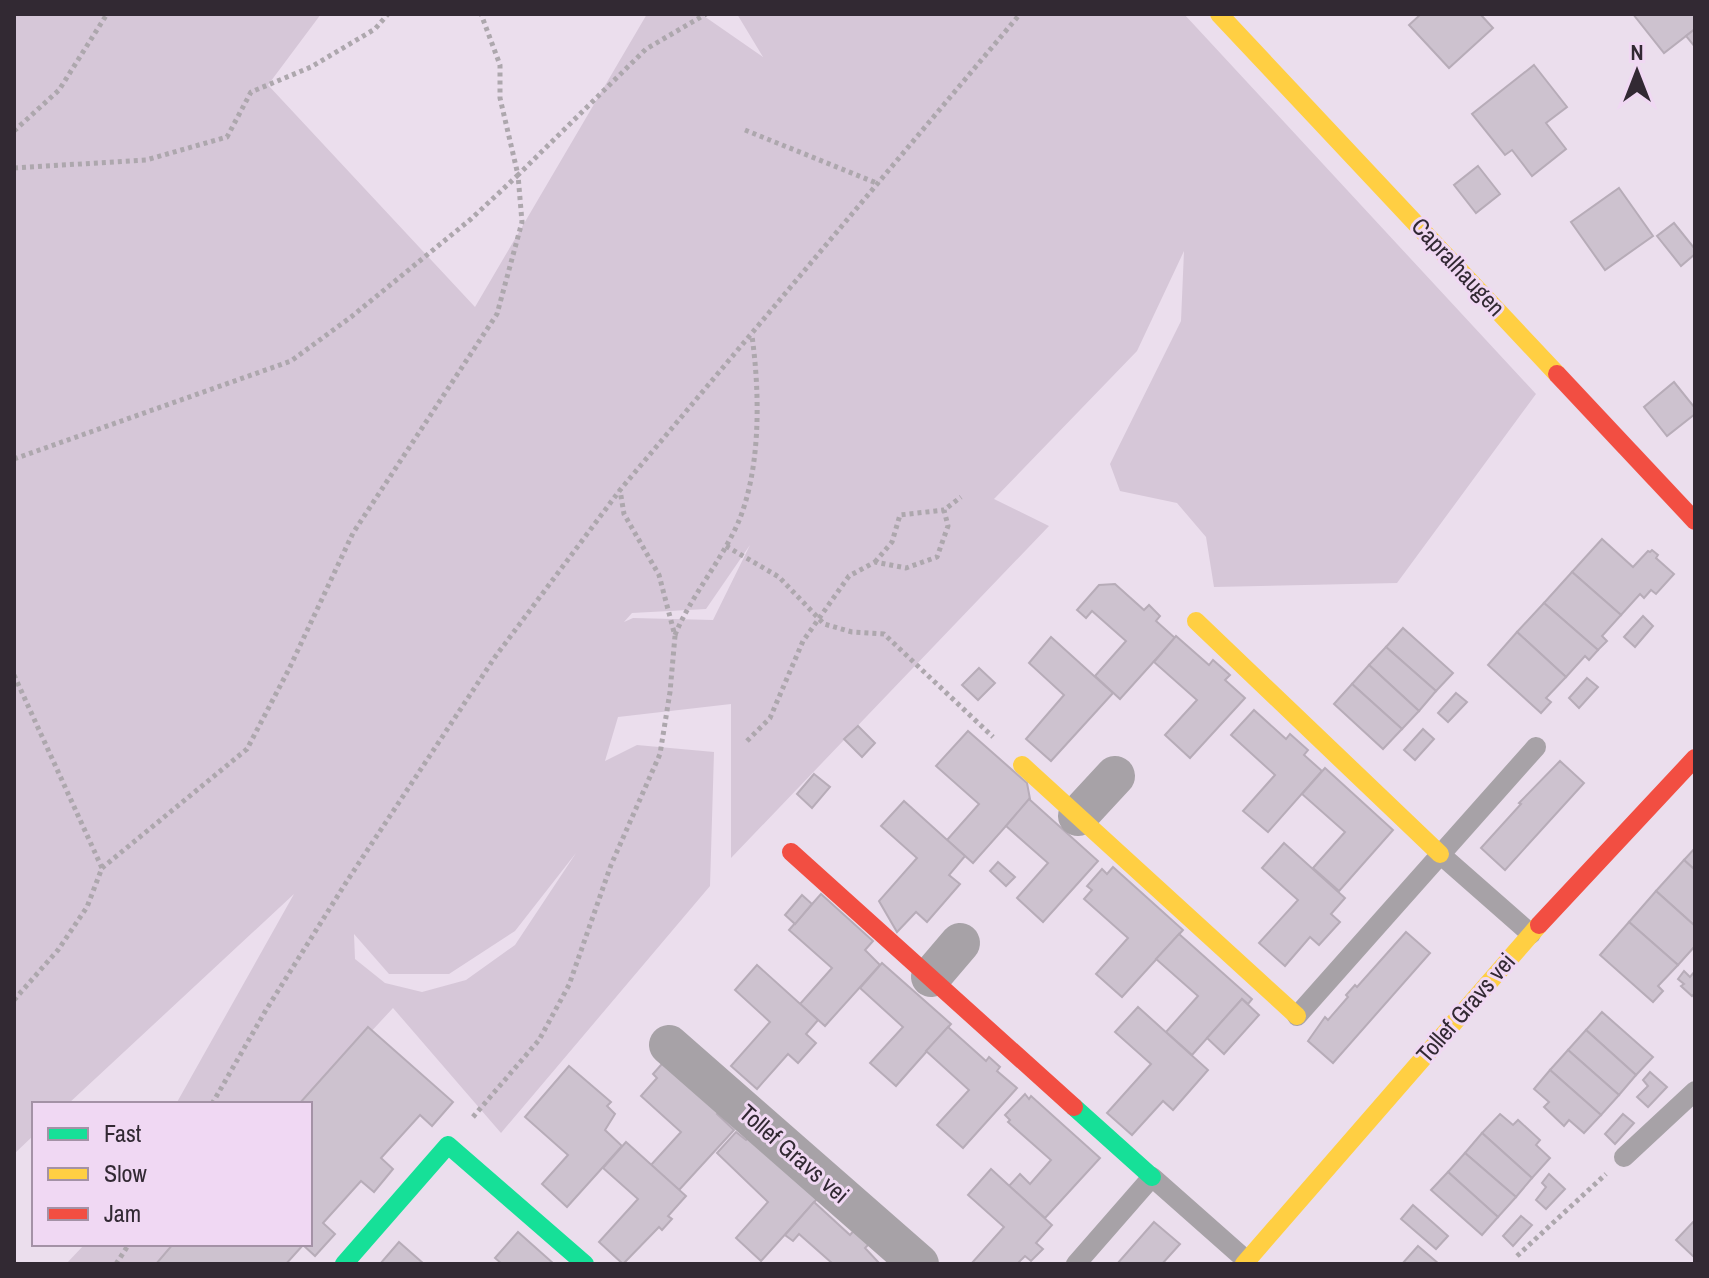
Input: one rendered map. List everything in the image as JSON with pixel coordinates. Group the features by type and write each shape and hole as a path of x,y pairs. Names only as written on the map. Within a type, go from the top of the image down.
{"street":[{"name":"Capralhaugen","path":"1219,14 1695,521"},
{"path":"1196,621 1440,854"},
{"name":"Tollef Gravs vei","path":"1246,1263 1531,934 1695,758"},
{"path":"1022,765 1297,1016"},
{"path":"1078,816 1115,776"},
{"path":"791,852 1152,1177"},
{"path":"931,977 960,943"},
{"name":"Tollef Gravs vei","path":"669,1045 919,1264"},
{"path":"344,1264 448,1145 585,1264"}],"lane":[{"path":"1297,1016 1536,747"},
{"path":"1440,854 1531,934"},
{"path":"1624,1157 1695,1091"},
{"path":"1076,1264 1152,1177 1246,1263"}],"path":[{"path":"14,131 59,90 107,14"},
{"path":"14,168 146,160 227,137 251,92 311,67 375,29 388,14"},
{"path":"14,1000 65,939 87,907 102,868 247,749 289,669 353,533 497,314 522,222 518,175 500,98 500,65 481,14"},
{"path":"14,459 291,361 471,219 646,49 706,14"},
{"path":"213,1102 282,985 487,670 620,490 1020,14"},
{"path":"745,130 879,184"},
{"path":"448,1145 539,1040 569,985 611,865 660,754 675,636 685,611 706,583 739,521 751,474 758,410 752,336"},
{"path":"620,490 624,514 659,575 675,636"},
{"path":"747,741 770,718 803,641 849,576 875,562 892,542 900,515 944,510 961,497"},
{"path":"875,562 906,568 937,557 948,526 944,510"},
{"path":"726,546 779,577 824,624 852,632 884,634 1022,765"},
{"path":"14,675 102,868"},
{"path":"1517,1256 1624,1157"},
{"path":"116,1264 128,1246"}],"shaded area":[{"path":"14,14 321,14 268,85 475,307 647,14 701,14 763,57 737,14 1184,14 1536,394 1397,583 1214,587 1206,537 1177,503 1120,491 1110,464 1181,321 1184,251 1137,351 994,499 1049,526 731,858 731,704 618,717 605,761 637,745 714,752 710,886 501,1133 393,1008 306,1102 177,1102 294,894 70,1102 32,1102 32,1137 14,1154","holes":["750,545 713,620 633,618 624,622 632,613 706,609","576,853 515,945 466,980 422,992 385,983 355,959 354,934 389,974 449,974 515,931"]},
{"path":"83,1246 172,1246 156,1264 66,1264"}],"building":[{"path":"1421,14 1483,14 1493,28 1449,68 1409,25"},
{"path":"1633,14 1695,14 1695,29 1664,53"},
{"path":"1695,29 1695,47 1686,36"},
{"path":"1534,65 1567,107 1546,123 1566,149 1532,176 1512,150 1505,155 1472,114"},
{"path":"1478,166 1500,194 1476,213 1454,185"},
{"path":"1619,188 1653,236 1605,270 1571,222"},
{"path":"1674,223 1695,249 1695,254 1681,266 1657,236"},
{"path":"1674,382 1695,408 1695,414 1667,436 1644,407"},
{"path":"1602,539 1633,567 1652,550 1658,555 1656,558 1674,574 1656,594 1651,590 1644,598 1640,594 1621,615 1572,572"},
{"path":"1572,572 1621,615 1602,636 1607,641 1598,650 1544,603"},
{"path":"1115,584 1144,610 1149,605 1160,616 1156,621 1175,638 1120,699 1095,676 1126,641 1092,611 1086,618 1077,610 1099,585"},
{"path":"1544,603 1598,650 1589,660 1585,656 1566,677 1517,632"},
{"path":"1643,616 1653,626 1635,647 1624,637"},
{"path":"1403,628 1453,673 1436,691 1386,647"},
{"path":"1517,632 1566,677 1546,698 1551,702 1541,713 1488,665"},
{"path":"1176,636 1209,665 1213,660 1230,675 1225,680 1245,698 1190,758 1165,735 1197,700 1154,662"},
{"path":"1051,637 1113,693 1051,761 1026,739 1064,695 1029,663"},
{"path":"1386,647 1436,691 1419,711 1369,665"},
{"path":"1369,665 1419,711 1402,729 1352,684"},
{"path":"979,668 995,683 978,700 962,685"},
{"path":"1587,678 1598,687 1579,708 1569,698"},
{"path":"1352,684 1402,729 1383,749 1334,704"},
{"path":"1456,693 1467,702 1448,722 1438,713"},
{"path":"1254,710 1286,739 1290,734 1308,750 1304,755 1322,771 1268,832 1243,811 1275,775 1231,735"},
{"path":"858,726 875,743 862,757 844,739"},
{"path":"1423,729 1434,739 1415,760 1404,750"},
{"path":"968,731 1027,783 1030,799 973,863 947,840 979,804 936,766"},
{"path":"1560,761 1584,783 1505,870 1481,848"},
{"path":"1325,768 1393,830 1339,891 1313,868 1345,832 1302,794"},
{"path":"814,774 830,787 812,808 797,794"},
{"path":"1029,799 1098,861 1043,922 1017,898 1048,863 1006,826"},
{"path":"904,801 965,856 949,875 960,884 927,922 916,912 897,932 879,901 917,858 881,826"},
{"path":"1284,843 1345,898 1331,914 1340,922 1319,945 1310,937 1285,966 1259,943 1298,900 1262,868"},
{"path":"1695,848 1695,870 1684,860"},
{"path":"1684,860 1695,870 1695,926 1656,891"},
{"path":"998,862 1015,877 1006,886 990,871"},
{"path":"1113,867 1183,930 1122,997 1096,974 1128,938 1084,899 1092,890 1087,886 1102,869 1107,874"},
{"path":"1656,891 1695,926 1695,946 1678,965 1629,922"},
{"path":"821,894 873,941 865,950 880,965 825,1026 800,1004 832,968 789,930"},
{"path":"802,895 812,904 795,924 785,915"},
{"path":"1629,922 1678,965 1658,986 1663,991 1653,1002 1600,955"},
{"path":"1406,932 1430,953 1333,1063 1308,1041 1325,1017 1328,1020 1348,997 1346,995 1355,985 1357,987"},
{"path":"1179,934 1252,999 1248,1004 1242,999 1192,1055 1166,1032 1198,996 1156,959"},
{"path":"882,963 951,1024 896,1086 870,1063 903,1027 860,988"},
{"path":"757,965 818,1020 806,1034 816,1043 798,1063 788,1054 757,1089 731,1066 770,1022 735,990"},
{"path":"1684,971 1690,977 1695,971 1695,993 1692,996 1678,979"},
{"path":"1242,999 1259,1015 1224,1054 1207,1038"},
{"path":"1138,1007 1208,1070 1173,1110 1163,1101 1132,1135 1107,1113 1151,1064 1115,1032"},
{"path":"1602,1012 1653,1057 1636,1075 1586,1030"},
{"path":"368,1027 453,1102 432,1126 420,1115 381,1158 393,1169 374,1192 361,1181 323,1223 335,1234 315,1256 304,1246 312,1246 312,1102 301,1102"},
{"path":"948,1027 986,1061 989,1057 1000,1067 997,1071 1017,1088 963,1148 937,1125 969,1090 926,1051"},
{"path":"1586,1030 1636,1075 1619,1095 1568,1050"},
{"path":"1568,1050 1619,1095 1601,1115 1550,1070"},
{"path":"669,1056 724,1105 717,1114 734,1130 679,1190 651,1165 681,1132 641,1096 657,1078 653,1074"},
{"path":"569,1066 611,1102 607,1106 615,1114 605,1130 622,1146 567,1207 542,1184 568,1155 525,1117"},
{"path":"1550,1070 1601,1115 1584,1133 1569,1120 1564,1126 1544,1107 1549,1102 1534,1089"},
{"path":"1650,1072 1667,1087 1648,1107 1637,1097 1648,1086 1643,1080"},
{"path":"1025,1094 1100,1158 1045,1218 1009,1186 1020,1174 1030,1184 1051,1160 1008,1122 1010,1120 1005,1115"},
{"path":"1500,1114 1513,1125 1518,1120 1540,1140 1536,1145 1550,1158 1532,1178 1482,1133"},
{"path":"1623,1114 1634,1123 1615,1144 1605,1134"},
{"path":"736,1132 746,1140 748,1138 817,1199 761,1261 736,1238 768,1202 717,1153"},
{"path":"1482,1133 1532,1178 1516,1197 1465,1153"},
{"path":"626,1142 686,1196 668,1216 672,1219 662,1230 659,1227 623,1264 599,1242 638,1199 603,1168"},
{"path":"1465,1153 1516,1197 1498,1217 1448,1172"},
{"path":"991,1169 1052,1225 1036,1243 1043,1249 1031,1261 1025,1256 1017,1264 971,1264 1004,1227 968,1195"},
{"path":"1448,1172 1498,1217 1482,1235 1431,1190"},
{"path":"1549,1174 1565,1189 1546,1209 1536,1200 1546,1187 1542,1183"},
{"path":"814,1202 850,1235 858,1226 873,1240 865,1248 880,1264 833,1264 799,1234 793,1241 785,1235"},
{"path":"1413,1205 1448,1236 1436,1249 1401,1219"},
{"path":"1521,1216 1532,1225 1513,1246 1503,1236"},
{"path":"1695,1220 1695,1258 1676,1240"},
{"path":"1154,1222 1180,1244 1162,1264 1117,1264"},
{"path":"518,1232 554,1264 502,1264 495,1258"},
{"path":"399,1242 424,1264 380,1264"},
{"path":"171,1246 302,1246 286,1264 156,1264"},
{"path":"1418,1246 1439,1264 1402,1264"}],"traffic: fast":[{"path":"1074,1107 1152,1177"},
{"path":"344,1264 448,1145 585,1264"}],"traffic: slow":[{"path":"1219,14 1557,374"},
{"path":"1196,621 1440,854"},
{"path":"1022,765 1297,1016"},
{"path":"1244,1264 1539,925"}],"traffic: jam":[{"path":"1557,374 1695,521"},
{"path":"1539,925 1695,758"},
{"path":"791,852 1074,1107"}]}
